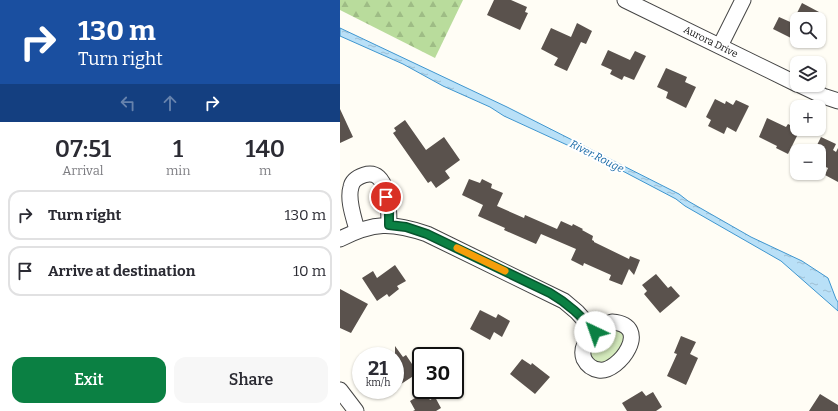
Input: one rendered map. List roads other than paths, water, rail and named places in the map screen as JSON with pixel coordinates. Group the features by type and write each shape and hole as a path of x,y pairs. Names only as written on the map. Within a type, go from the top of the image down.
{"street":[{"name":"Aurora Drive","path":"625,0 790,81"},
{"path":"720,46 743,0"},
{"path":"815,92 838,101"},
{"path":"357,230 350,194 351,186 354,180 359,176 366,174 379,177 384,184 389,210 389,225"},
{"path":"340,240 357,230 389,225 406,227 427,234 564,301 577,312 595,332"},
{"path":"340,390 356,411"}],"water":[{"name":"River Rouge","path":"340,28 507,107 679,194 688,201 751,237 802,261 828,278 838,302 838,311 781,261 685,206 676,199 615,167 443,86 403,64 340,36"}]}
